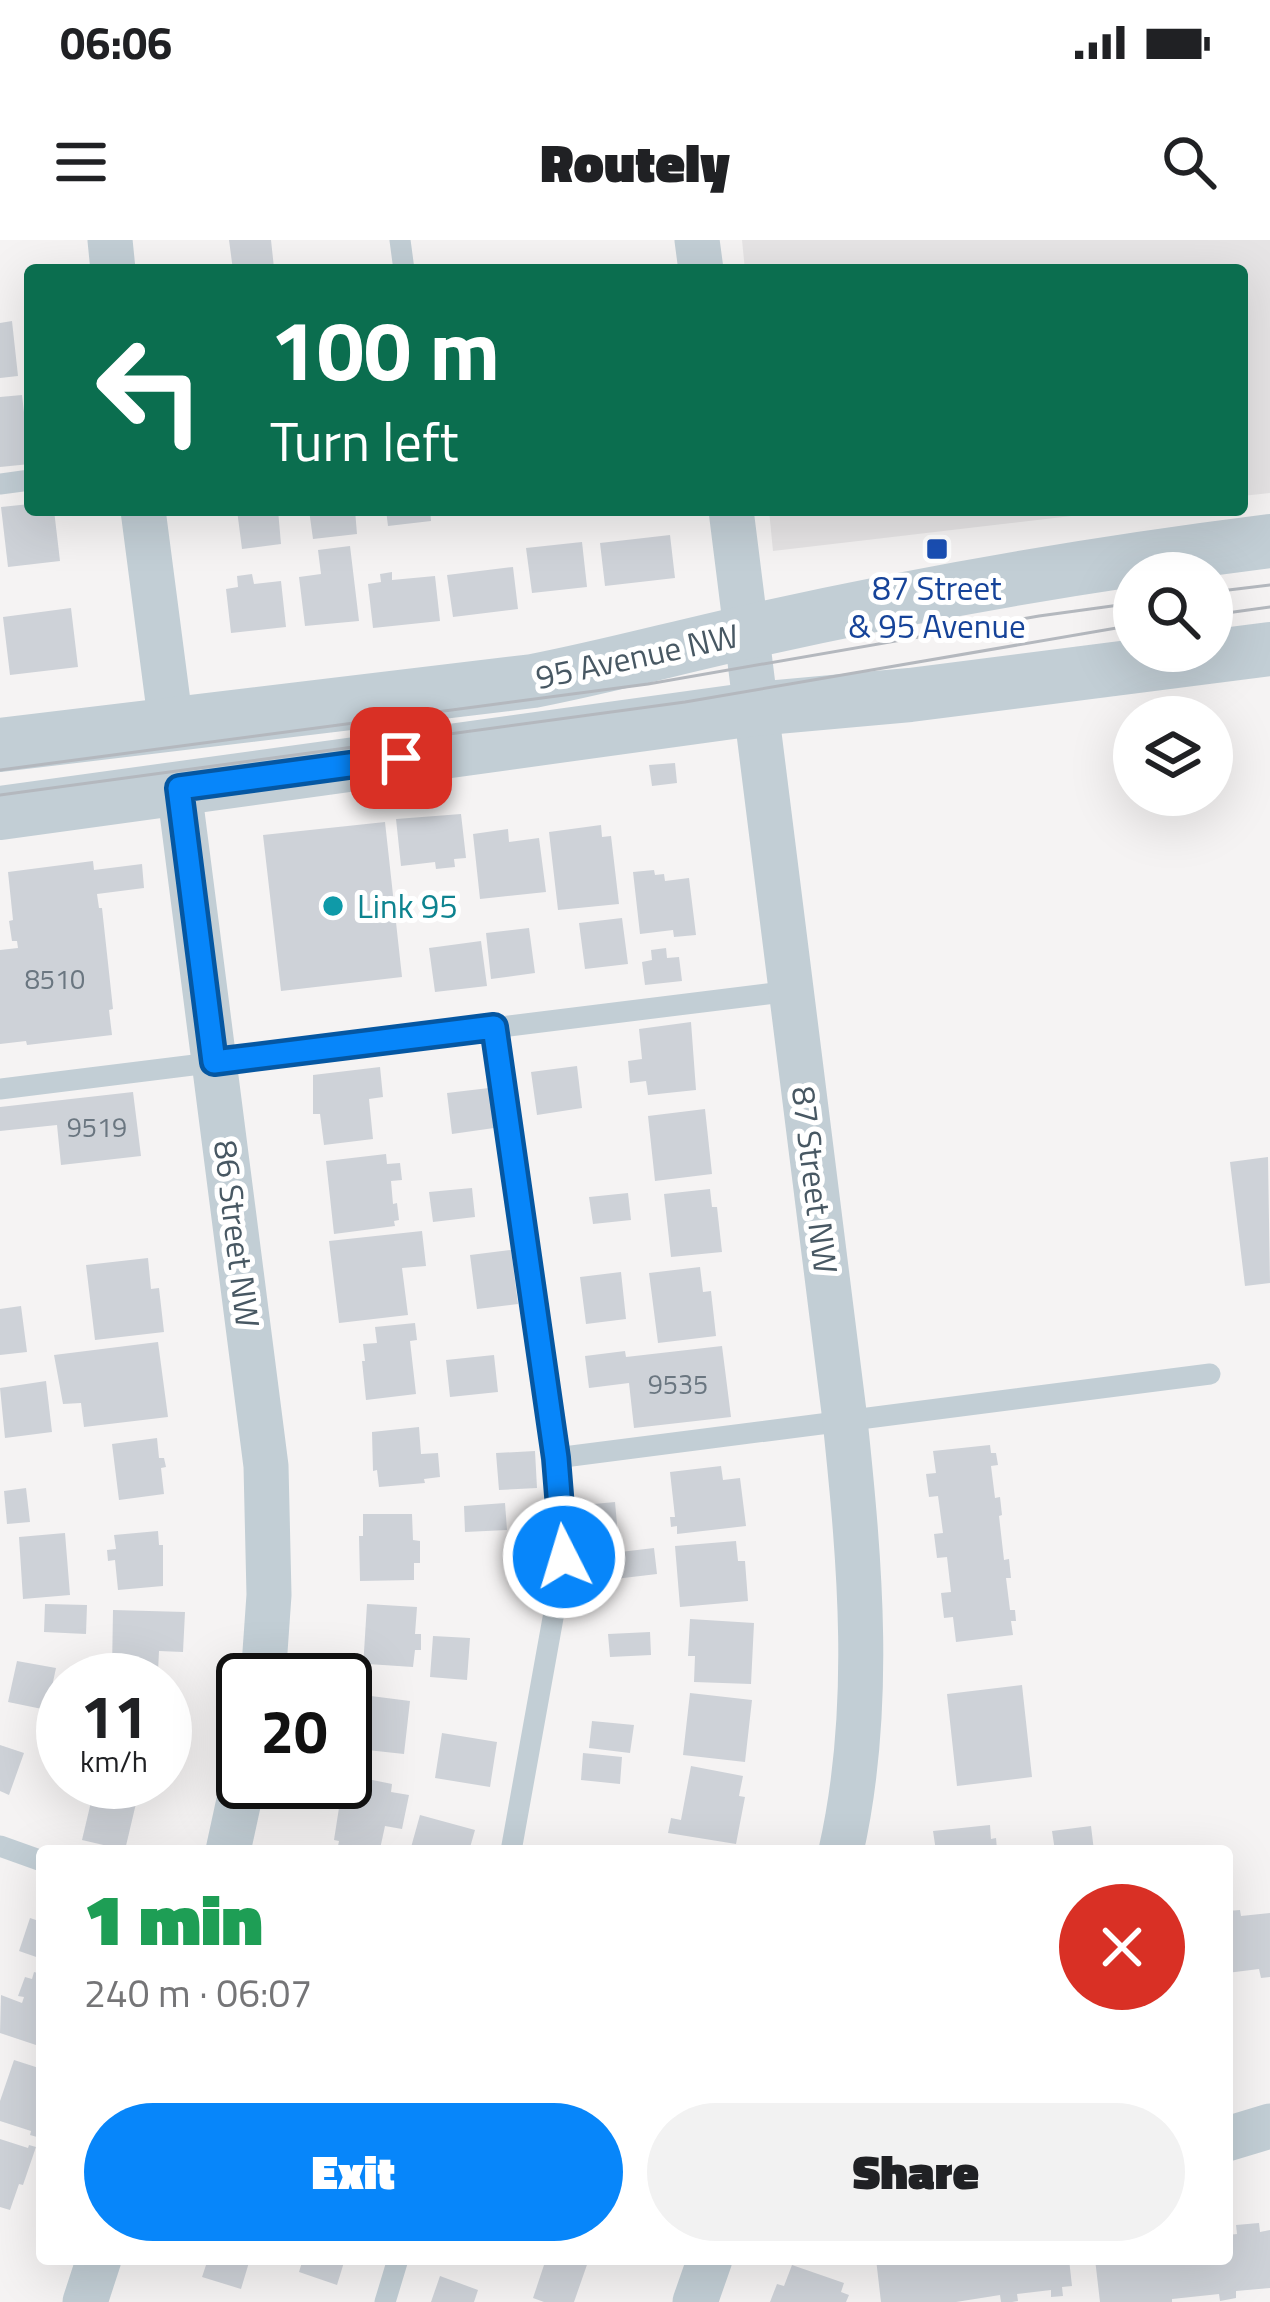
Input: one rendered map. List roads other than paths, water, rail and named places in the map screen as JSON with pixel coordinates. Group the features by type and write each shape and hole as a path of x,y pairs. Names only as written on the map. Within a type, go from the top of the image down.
{"street":[{"path":"144,516 171,725"},
{"name":"87 Street NW","path":"732,516 860,1564 862,1630 855,1763 842,1845"},
{"name":"95 Avenue NW","path":"0,745 533,680 975,587 1270,541"},
{"name":"95 Avenue NW","path":"0,813 754,709 1270,649"},
{"name":"86 Street NW","path":"179,788 266,1466 269,1595 264,1653"},
{"path":"229,1845 237,1809"},
{"path":"1233,2137 1270,2126"},
{"path":"85,2302 97,2265"},
{"path":"695,2302 708,2265"}],"lane":[{"path":"0,1089 791,991"},
{"path":"494,1027 556,1458 564,1557 513,1845"},
{"path":"556,1458 1210,1374"},
{"path":"0,1846 36,1859"},
{"path":"385,2302 396,2265"}],"tram line":[{"path":"1233,589 1270,585"},
{"path":"0,770 648,684 1113,606"},
{"path":"1233,612 1270,607"},
{"path":"0,795 685,702 1113,629"}],"place":[{"name":"87 Street & 95 Avenue","path":"937,549"},
{"name":"Link 95","path":"333,906"}]}
